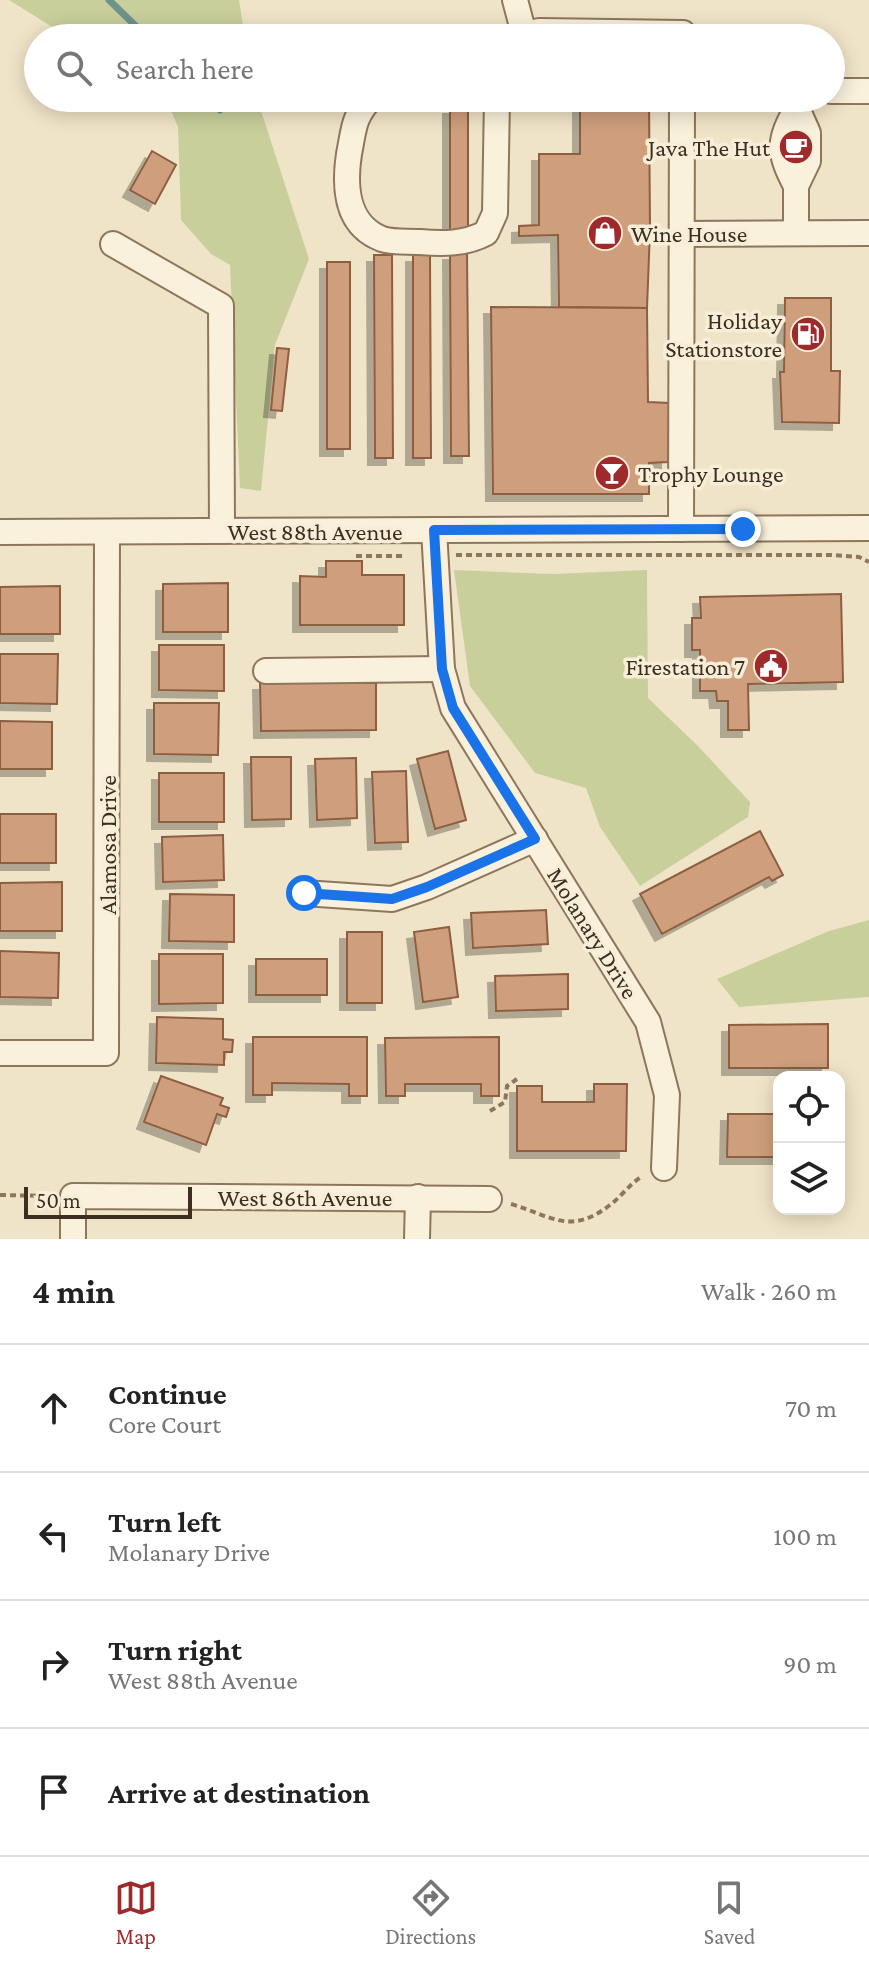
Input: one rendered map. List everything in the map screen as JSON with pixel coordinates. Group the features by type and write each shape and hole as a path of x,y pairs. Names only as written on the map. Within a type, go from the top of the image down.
{"street":[{"path":"515,0 517,24"},
{"path":"845,91 869,91"},
{"path":"358,112 348,163 346,197 360,223 383,239 469,242 486,233 495,213 497,112"},
{"path":"681,529 682,112"},
{"path":"796,233 796,186 808,161 808,133 801,112"},
{"path":"682,234 869,233"},
{"path":"113,244 221,306 222,531"},
{"name":"West 88th Avenue","path":"0,532 869,528"},
{"name":"Molanary Drive","path":"434,530 442,669 453,708 648,1022 667,1095 664,1168"},
{"name":"Alamosa Drive","path":"0,1053 106,1053 107,532"},
{"path":"266,671 442,669"},
{"path":"304,893 392,899 535,839"},
{"path":"73,1196 73,1239"},
{"name":"West 86th Avenue","path":"73,1196 489,1199"},
{"path":"417,1239 418,1197"}],"path":[{"path":"490,1111 505,1102 507,1086 517,1079"},
{"path":"489,1199 524,1208 557,1222 569,1223 583,1220 610,1205 638,1178 664,1168"},
{"path":"0,1195 73,1196"}],"green space":[{"path":"9,0 239,0 243,24 48,24"},
{"path":"172,112 262,112 309,259 275,345 261,491 240,488 230,265 211,254 181,220 178,127"},
{"path":"454,570 553,574 647,570 648,698 750,802 748,817 640,886 600,827 586,788 535,773 470,686"},
{"path":"869,920 869,997 739,1007 717,979 829,931"}],"building":[{"path":"450,112 468,112 468,230 450,230"},
{"path":"580,112 649,112 647,308 559,307 558,235 519,236 519,226 539,225 539,154 580,154"},
{"path":"152,151 176,165 155,204 130,190"},
{"path":"450,253 467,253 469,456 451,456"},
{"path":"374,255 392,255 393,458 375,458"},
{"path":"413,255 430,255 431,458 413,458"},
{"path":"327,262 350,262 350,449 327,449"},
{"name":"Holiday Stationstore","path":"785,298 831,298 831,371 840,371 839,423 782,422 780,372 784,372"},
{"path":"491,307 647,308 648,402 669,403 668,462 649,463 649,494 493,494"},
{"path":"277,348 289,349 282,411 271,410"},
{"path":"326,561 362,561 362,575 404,575 404,625 300,625 300,576 326,577"},
{"path":"228,583 228,632 163,632 163,584"},
{"path":"60,586 60,634 0,634 0,587"},
{"name":"Firestation 7","path":"841,594 843,682 748,684 749,730 728,730 728,701 717,701 716,691 700,691 700,650 692,650 692,618 701,618 700,597"},
{"path":"159,645 224,645 224,691 159,690"},
{"path":"0,654 58,654 57,704 0,703"},
{"path":"260,683 376,683 376,730 261,731"},
{"path":"154,703 219,703 218,755 154,754"},
{"path":"0,721 52,722 52,769 0,769"},
{"path":"448,751 466,820 435,829 417,759"},
{"path":"251,757 291,757 291,819 252,820"},
{"path":"356,758 357,818 317,820 315,759"},
{"path":"406,771 408,842 375,843 372,772"},
{"path":"159,773 224,773 224,822 159,822"},
{"path":"0,814 56,814 56,863 0,863"},
{"path":"760,831 783,875 772,881 769,877 662,934 640,894"},
{"path":"223,835 224,880 163,882 162,837"},
{"path":"62,882 62,931 0,931 0,883"},
{"path":"170,894 234,895 234,942 169,941"},
{"path":"546,910 548,944 473,948 471,913"},
{"path":"449,927 458,997 423,1002 414,932"},
{"path":"347,932 382,932 382,1003 347,1003"},
{"path":"0,951 59,953 58,998 0,997"},
{"path":"159,954 223,954 223,1003 159,1004"},
{"path":"256,959 327,959 327,995 256,995"},
{"path":"568,974 568,1009 496,1011 495,976"},
{"path":"157,1017 223,1019 223,1039 233,1040 232,1052 224,1052 224,1065 156,1063"},
{"path":"828,1024 828,1068 729,1068 729,1025"},
{"path":"253,1037 367,1037 367,1096 349,1096 349,1084 272,1083 272,1095 253,1095"},
{"path":"499,1037 499,1096 481,1096 481,1084 405,1084 405,1096 386,1096 385,1038"},
{"path":"161,1076 223,1098 220,1105 229,1108 226,1117 217,1114 206,1145 144,1122"},
{"path":"594,1084 627,1084 626,1151 517,1151 517,1086 542,1086 542,1102 594,1102"},
{"path":"728,1114 773,1114 773,1157 727,1157"}],"waterway":[{"path":"109,0 134,24"}],"place":[{"name":"Java The Hut","path":"796,147"},
{"name":"Wine House","path":"605,233"},
{"name":"Holiday Stationstore","path":"808,334"},
{"name":"Trophy Lounge","path":"612,473"},
{"name":"Firestation 7","path":"771,666"}],"route":[{"path":"304,893 392,899 427,887 535,839 453,708 442,669 434,530 743,529"}]}
